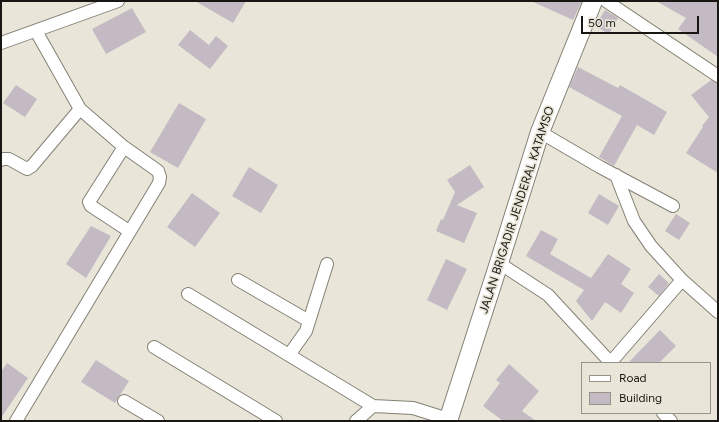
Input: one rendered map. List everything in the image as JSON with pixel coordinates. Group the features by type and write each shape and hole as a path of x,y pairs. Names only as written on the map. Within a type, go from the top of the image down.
{"main road":[{"name":"JALAN BRIGADIR JENDERAL KATAMSO","path":"448,420 540,132 592,1"}],"street":[{"path":"1,43 118,1"},
{"path":"606,1 718,76"},
{"path":"16,421 159,183 160,177 158,171 124,148 80,109 36,31"},
{"path":"1,160 9,159 28,169 80,109"},
{"path":"540,132 616,176 673,206"},
{"path":"124,148 89,202 91,206 129,231"},
{"path":"616,176 634,222 651,246 682,280 718,312"},
{"path":"499,263 548,295 610,362"},
{"path":"289,356 306,331 327,264"},
{"path":"238,280 309,321"},
{"path":"612,362 682,280"},
{"path":"188,294 373,406 413,408 448,420"},
{"path":"154,347 276,421"},
{"path":"124,401 158,421"},
{"path":"356,421 373,406"}],"building":[{"path":"195,1 246,1 233,23"},
{"path":"531,1 582,1 573,20"},
{"path":"656,1 718,1 718,57 678,29 686,18"},
{"path":"132,8 146,32 106,54 92,29"},
{"path":"605,10 618,18 609,34 595,26"},
{"path":"190,30 209,45 216,36 228,46 210,69 178,45"},
{"path":"578,67 618,88 620,85 667,112 654,135 637,125 614,166 599,157 622,116 569,87"},
{"path":"711,80 718,83 718,173 686,153 709,117 691,95"},
{"path":"16,85 37,99 25,117 3,103"},
{"path":"179,103 206,119 178,168 150,152"},
{"path":"470,165 484,187 457,205 477,213 464,243 436,231 441,219 443,220 455,192 447,180"},
{"path":"249,167 278,185 261,213 232,196"},
{"path":"192,193 220,213 195,247 167,227"},
{"path":"599,194 619,206 608,225 588,213"},
{"path":"676,214 690,223 679,240 665,231"},
{"path":"91,226 111,236 86,278 66,264"},
{"path":"541,230 558,239 550,254 591,278 608,254 631,269 621,284 634,293 621,313 605,302 592,321 576,301 584,290 526,256"},
{"path":"446,259 467,269 447,310 427,300"},
{"path":"659,274 669,283 659,296 648,287"},
{"path":"660,330 676,346 660,362 629,362"},
{"path":"96,360 129,381 115,403 81,382"},
{"path":"7,363 28,378 1,418 1,372"},
{"path":"509,364 539,391 522,411 536,421 503,421 483,406 500,383 496,380"}]}
